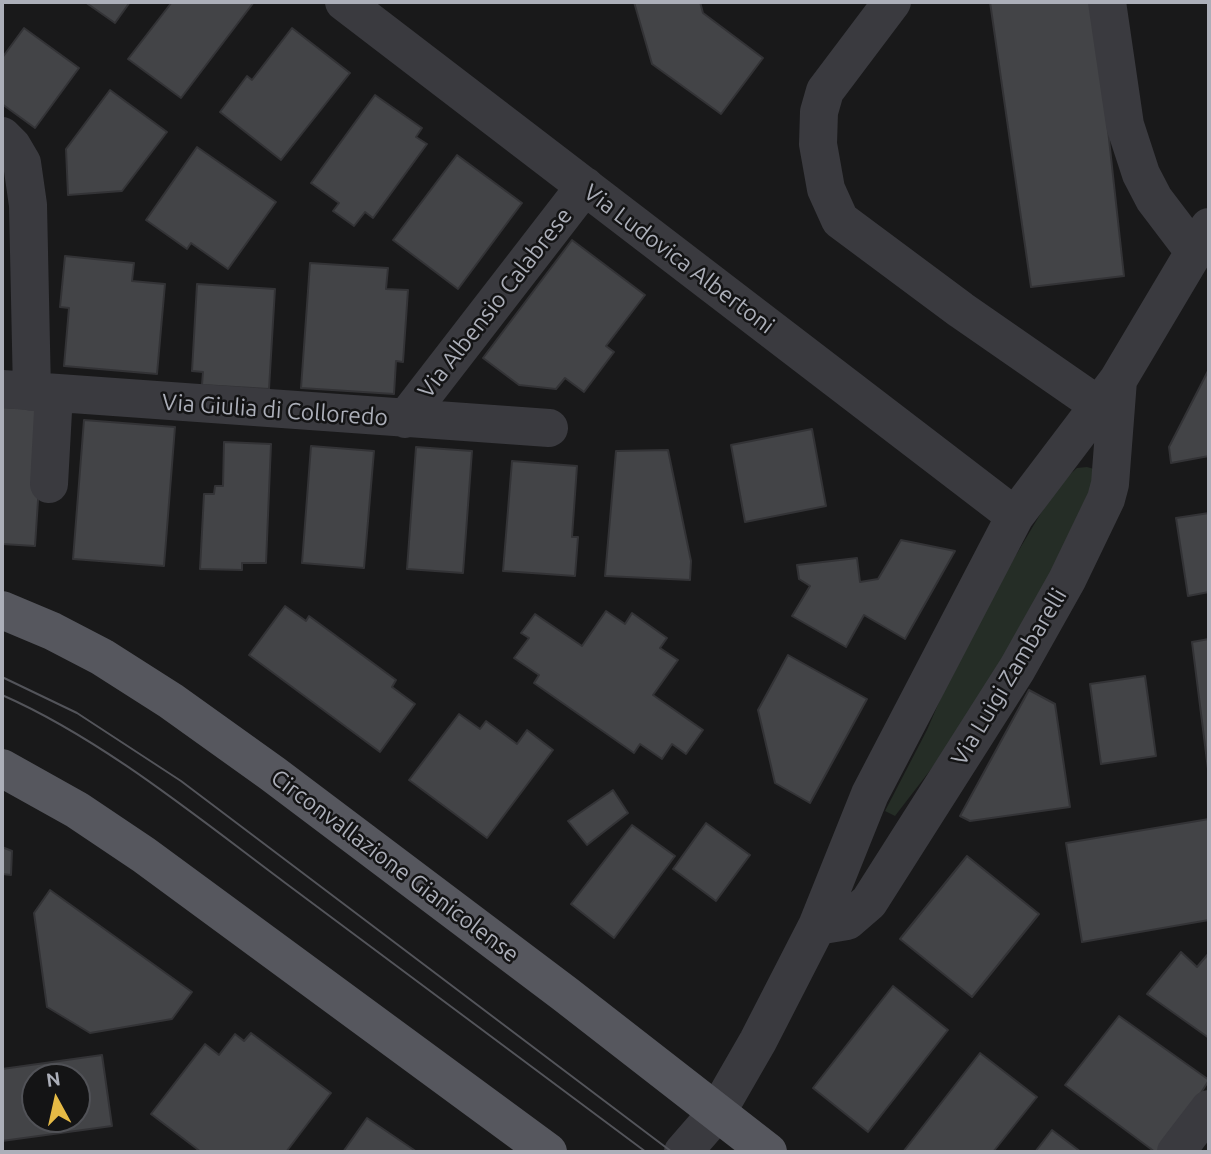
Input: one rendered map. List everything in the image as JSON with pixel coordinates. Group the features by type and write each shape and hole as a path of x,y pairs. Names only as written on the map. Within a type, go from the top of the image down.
{"main road":[{"name":"Circonvallazione Gianicolense","path":"2,610 52,631 102,657 171,701 554,986 768,1152"},
{"path":"2,768 76,810 144,855 548,1152"}],"street":[{"name":"Via Ludovica Albertoni","path":"344,2 1015,516"},
{"path":"892,2 825,91 819,112 818,144 826,189 840,220 961,310 1099,402"},
{"path":"1107,2 1125,125 1141,174 1154,199 1202,240"},
{"path":"2,136 22,163 28,205 29,391 49,484"},
{"name":"Via Albensio Calabrese","path":"405,419 585,186"},
{"name":"Via Luigi Zambarelli","path":"683,1152 716,1114 753,1052 817,926 870,794 1015,516 1099,402 1202,240"},
{"name":"Via Giulia di Colloredo","path":"29,391 549,428"},
{"name":"Via Luigi Zambarelli","path":"817,926 847,921 869,902 1017,669 1067,580 1107,499 1110,484 1099,402"},
{"path":"1176,1152 1209,1109"}],"shaded area":[{"path":"1087,467 1098,474 998,682 895,816 885,811 927,730 974,621 1057,486 1077,468"}],"building":[{"path":"85,2 130,2 115,23"},
{"path":"172,2 254,2 181,98 128,59"},
{"path":"634,2 700,2 703,13 763,58 721,114 652,64"},
{"path":"990,2 1094,2 1124,276 1031,287"},
{"path":"24,28 79,68 35,128 2,104 2,58"},
{"path":"292,28 350,73 281,160 220,112 247,76 252,80"},
{"path":"110,90 167,132 122,191 68,195 66,149"},
{"path":"375,95 422,128 416,137 427,144 373,218 365,212 354,226 333,211 339,203 311,183"},
{"path":"197,147 276,202 228,269 191,243 187,249 146,220"},
{"path":"457,155 522,203 458,289 393,240"},
{"path":"572,240 645,295 606,346 614,352 584,392 565,378 556,389 519,385 483,358"},
{"path":"65,256 134,263 132,281 165,284 157,374 64,366 69,308 60,307"},
{"path":"310,263 388,268 386,289 408,290 403,362 396,361 394,394 301,388"},
{"path":"197,284 275,289 269,389 202,385 203,372 192,371"},
{"path":"1209,369 1209,456 1171,463 1169,447"},
{"path":"2,407 34,409 43,425 35,546 2,544"},
{"path":"84,420 175,427 164,566 73,559"},
{"path":"812,429 826,506 745,522 731,445"},
{"path":"224,442 271,444 266,563 242,563 242,570 200,569 204,494 214,494 215,486 223,486"},
{"path":"311,446 374,451 364,568 302,563"},
{"path":"416,447 472,451 463,573 407,569"},
{"path":"668,450 691,561 690,580 605,576 616,451"},
{"path":"512,461 577,466 572,537 578,537 575,576 503,571"},
{"path":"1209,513 1209,592 1188,596 1176,518"},
{"path":"901,540 955,551 905,639 864,615 846,647 792,616 810,586 799,579 797,565 857,558 860,582 878,579"},
{"path":"285,606 306,621 309,616 396,680 392,687 415,704 380,752 249,655"},
{"path":"606,611 625,624 632,613 667,638 660,648 678,660 653,695 703,730 686,754 672,744 662,759 640,744 634,753 534,683 539,675 514,658 529,638 521,633 535,614 582,646"},
{"path":"1209,639 1209,769 1208,769 1192,642"},
{"path":"788,655 867,699 810,803 775,783 758,710"},
{"path":"1145,676 1156,756 1101,764 1090,684"},
{"path":"1029,690 1055,704 1070,807 970,821 960,816"},
{"path":"459,714 480,729 486,721 517,744 527,730 553,750 487,838 409,780"},
{"path":"613,790 628,813 587,845 568,821"},
{"path":"1209,819 1209,920 1082,942 1066,843"},
{"path":"706,823 750,855 716,901 673,869"},
{"path":"632,825 675,856 614,938 571,904"},
{"path":"2,847 12,851 11,875 2,874"},
{"path":"967,856 1039,914 972,997 900,939"},
{"path":"50,890 192,992 172,1019 90,1033 47,1007 34,913"},
{"path":"1181,952 1197,967 1209,953 1209,1038 1147,994"},
{"path":"893,986 948,1030 868,1132 813,1088"},
{"path":"1119,1016 1209,1080 1164,1152 1155,1152 1065,1085"},
{"path":"251,1033 331,1093 286,1152 201,1152 151,1114 205,1044 219,1055 235,1034 244,1041"},
{"path":"980,1053 1037,1097 993,1152 903,1152"},
{"path":"102,1055 112,1126 91,1129 91,1063 45,1063"},
{"path":"21,1066 21,1133 61,1133 2,1141 2,1069"},
{"path":"367,1118 417,1152 343,1152"},
{"path":"1052,1130 1081,1152 1035,1152"}],"tram line":[{"path":"2,677 77,713 181,781 672,1152"},
{"path":"2,695 76,734 148,781 646,1152"}]}
